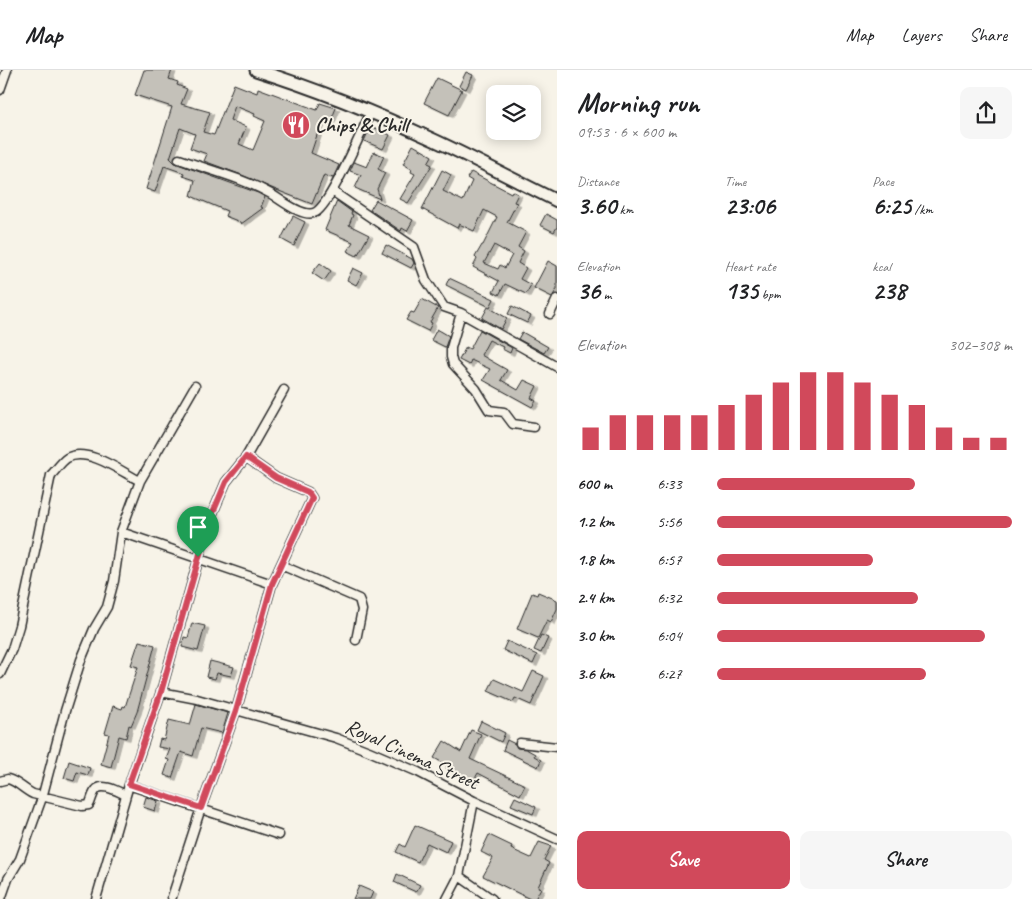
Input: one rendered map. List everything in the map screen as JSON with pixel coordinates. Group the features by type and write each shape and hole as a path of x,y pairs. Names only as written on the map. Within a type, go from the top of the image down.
{"main road":[{"path":"256,70 371,112 434,140 557,201"}],"street":[{"path":"0,90 7,70"},
{"path":"179,159 246,183 269,193 301,212 307,214 316,212 332,191 371,112"},
{"path":"332,191 414,247 426,280 444,306 557,367"},
{"path":"550,314 557,299"},
{"path":"461,314 450,348 453,364 476,389 489,410 504,412 513,424 534,427"},
{"path":"1,899 8,879 20,859 42,798 65,711 81,660 94,629 107,607 114,581 121,532 140,481 195,386"},
{"path":"96,899 129,784 161,692 209,522 226,482 246,457 284,390"},
{"path":"0,674 12,649 19,626 50,475 67,458 77,455 98,459 140,481"},
{"path":"172,898 201,808 236,711 272,584 312,498 308,492 276,478 246,457"},
{"path":"121,532 272,584"},
{"path":"281,565 359,599 362,610 356,640"},
{"name":"Royal Cinema Street","path":"161,692 198,699 336,738 418,772 474,801 557,839"},
{"path":"520,743 557,747"},
{"path":"0,781 8,779 42,798 82,806 89,805 96,789 100,787 126,795"},
{"path":"129,784 279,835"},
{"path":"447,899 459,876 474,801"},
{"path":"459,876 492,899"}],"building":[{"path":"144,70 172,70 169,79 178,82 177,85 187,89 181,104 210,112 203,132 214,135 234,84 257,93 258,88 317,110 320,103 336,108 330,123 322,120 311,153 339,165 333,178 324,175 312,204 204,161 207,154 190,148 195,134 180,128 170,158 175,163 265,197 261,207 263,208 241,224 225,216 227,211 191,196 195,180 183,176 184,173 164,166 155,192 146,189 172,107 135,95","holes":["235,106 255,114 254,116 265,121 253,150 239,144 246,127 230,120"]},
{"path":"466,72 473,75 466,89 459,86"},
{"path":"437,78 462,90 449,115 424,103"},
{"path":"371,126 390,135 383,149 364,141"},
{"path":"413,145 432,156 428,163 432,165 408,203 400,199 415,174 411,172 412,169 403,164"},
{"path":"374,152 384,156 378,169 385,173 377,189 380,199 355,188 361,175 350,171 354,162 367,167"},
{"path":"442,170 451,175 443,191 463,201 472,181 467,178 471,172 511,193 512,191 518,194 514,202 517,203 507,222 526,232 518,247 524,251 518,263 526,268 520,279 531,285 526,294 505,284 499,295 493,292 499,281 473,267 477,259 475,257 497,217 484,210 474,231 459,224 457,228 422,209","holes":["494,245 512,255 505,268 500,265 498,269 484,263"]},
{"path":"376,200 413,220 407,231 402,228 401,231 370,210"},
{"path":"337,201 352,212 351,214 353,215 349,225 369,235 357,256 347,251 353,242 325,230"},
{"path":"546,214 557,220 557,227 554,232 540,225"},
{"path":"293,216 305,222 294,246 281,239"},
{"path":"386,245 412,259 414,263 411,268 382,253"},
{"path":"548,261 557,266 557,289 552,297 534,288"},
{"path":"320,263 331,271 324,281 312,273"},
{"path":"353,268 363,273 356,285 347,280"},
{"path":"449,278 494,299 490,307 446,285"},
{"path":"422,299 438,308 430,322 432,323 428,331 406,320 411,312 414,313"},
{"path":"512,306 531,316 527,323 508,314"},
{"path":"488,307 507,318 501,329 482,318"},
{"path":"437,329 449,336 445,347 431,340"},
{"path":"480,330 512,348 510,353 489,340 481,355 507,370 501,380 518,390 524,380 537,386 531,398 536,401 532,407 483,380 490,369 471,360 469,365 459,360 466,347 470,349"},
{"path":"522,332 548,347 544,353 518,339"},
{"path":"538,592 557,600 557,609 551,622 547,620 538,638 517,629 532,593 537,595"},
{"path":"192,623 205,626 198,651 182,647 184,637 188,638"},
{"path":"541,635 548,638 541,653 534,650"},
{"path":"139,641 155,645 137,712 131,726 129,725 126,738 119,736 111,767 101,764 109,734 105,733 113,706 122,709 123,706 125,707 138,667 131,665"},
{"path":"507,641 537,655 533,664 503,650"},
{"path":"210,661 234,667 231,676 217,673 215,679 206,677"},
{"path":"533,671 544,676 531,705 515,698 513,702 488,691 494,679 523,692"},
{"path":"196,704 228,713 222,733 201,728 193,756 181,752 172,778 164,775 169,760 166,759 170,749 158,747 160,739 164,740 169,720 190,725"},
{"path":"481,721 505,733 501,742 477,730"},
{"path":"471,730 481,734 470,759 525,785 520,795 478,773 473,782 446,768 447,765 434,758 444,741 461,752"},
{"path":"507,740 515,744 517,748 526,749 535,754 534,756 541,760 538,767 503,750"},
{"path":"69,761 90,768 88,775 77,772 74,781 64,778"},
{"path":"146,797 158,801 155,811 143,807"},
{"path":"515,797 536,807 533,814 511,805"},
{"path":"415,825 451,841 446,852 427,843 418,862 396,852 400,844 405,847"},
{"path":"489,835 512,846 511,849 531,858 539,842 551,846 544,860 549,863 538,887 541,888 535,899 530,899 483,876 493,858 481,852"},
{"path":"397,874 420,885 416,892 394,882"},
{"path":"359,886 373,892 370,899 353,899"}],"place":[{"name":"Chips & Chill","path":"296,125"}],"route":[{"path":"246,457 276,478 311,494 311,504 272,584 236,711 201,808 129,784 161,692 198,557 216,503 226,482 246,457"}]}
